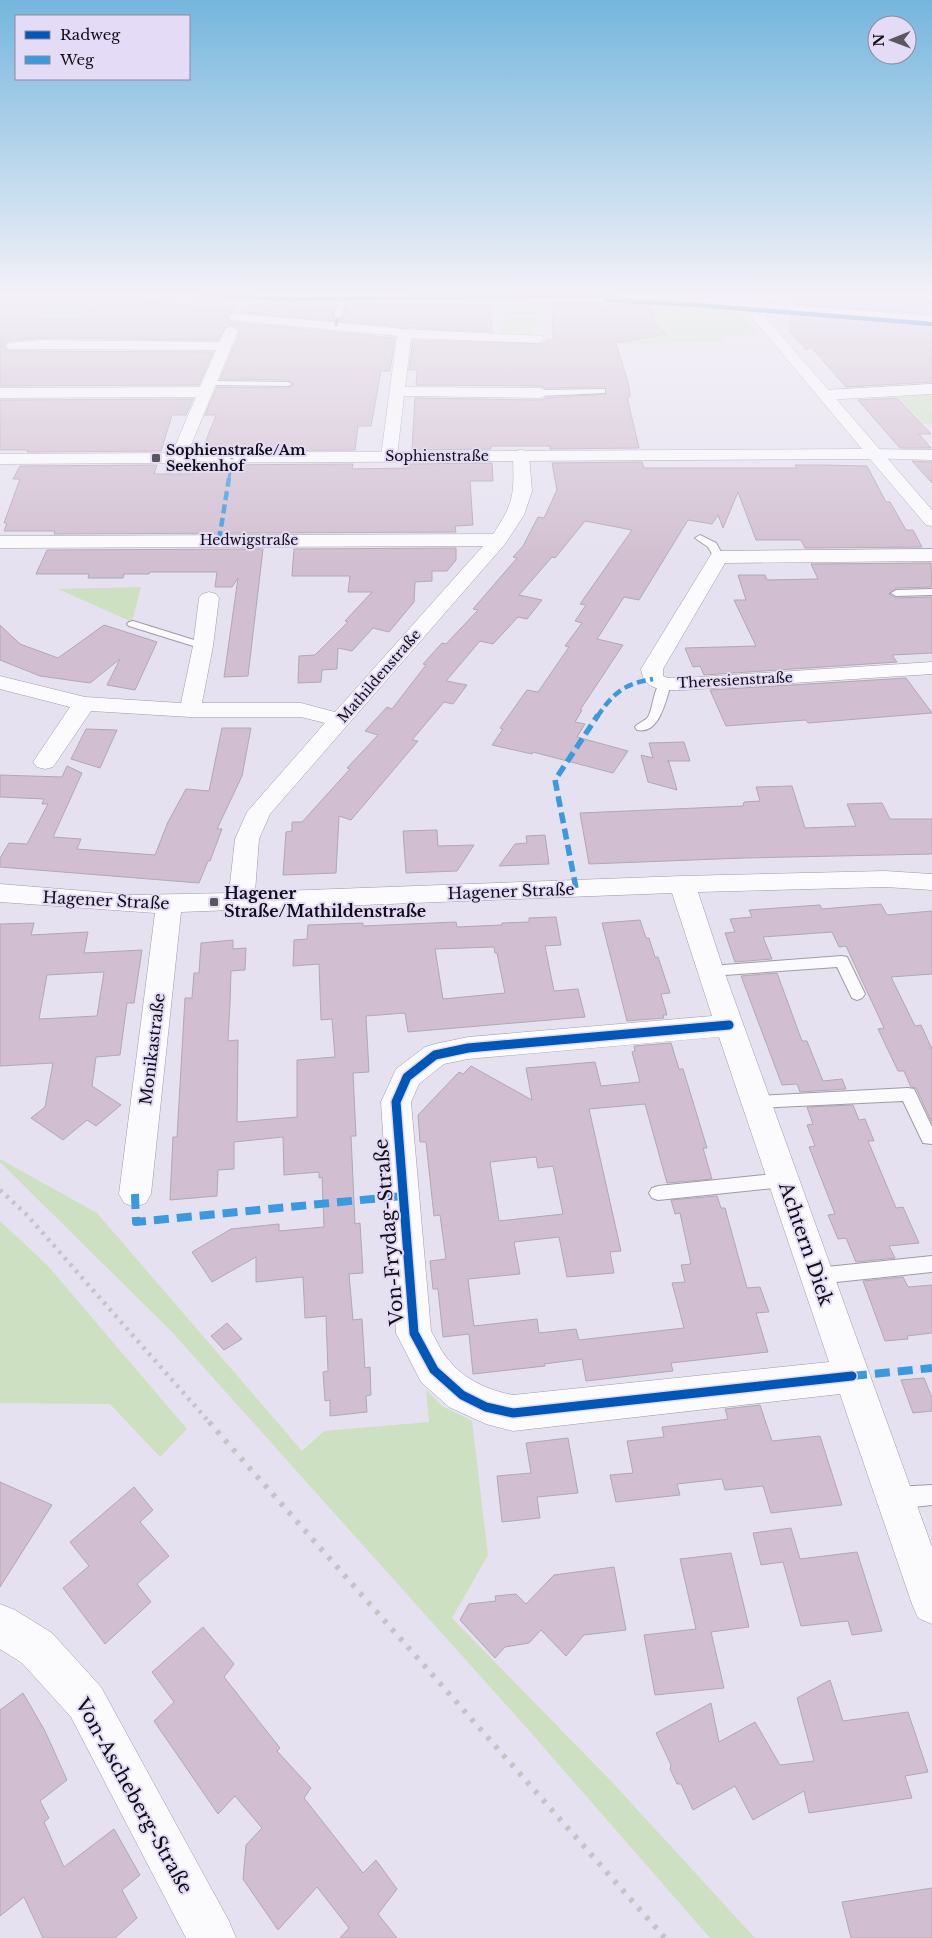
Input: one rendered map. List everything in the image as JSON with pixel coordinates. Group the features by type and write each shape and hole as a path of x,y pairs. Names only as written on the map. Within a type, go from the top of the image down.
{"street":[{"path":"389,456 397,385"},
{"path":"817,385 932,521"},
{"path":"0,393 208,388 178,458"},
{"path":"825,395 932,389"},
{"path":"396,391 540,393"},
{"name":"Sophienstraße","path":"0,459 520,455 932,455"},
{"name":"Mathildenstraße","path":"241,900 247,839 259,812 498,540 516,515 524,491 520,455"},
{"name":"Hedwigstraße","path":"0,542 498,540"},
{"path":"719,557 932,555"},
{"name":"Theresienstraße","path":"719,557 652,669 653,679 665,684 932,668"},
{"path":"190,710 203,646 209,598"},
{"path":"0,682 85,704 190,710 301,710 341,720"},
{"path":"45,762 76,714 85,704"},
{"name":"Hagener Straße","path":"0,892 134,904 169,904 682,884 885,879 932,882"},
{"name":"Achtern Diek","path":"682,884 710,971 932,1604"},
{"name":"Monikastraße","path":"135,1194 169,904"},
{"name":"Von-Frydag-Straße","path":"729,1025 468,1048 435,1055 407,1077 396,1102 414,1333 434,1370 462,1395 486,1408 513,1412 852,1376"},
{"name":"Von-Ascheberg-Straße","path":"0,1625 37,1648 86,1702 212,1938"}],"lane":[{"path":"208,388 259,385"},
{"path":"540,393 602,391"},
{"path":"700,538 712,545 719,557"},
{"path":"896,593 932,592"},
{"path":"134,624 203,646"},
{"path":"641,727 653,720 665,684"},
{"path":"710,971 842,961 857,994"},
{"path":"756,1102 908,1094 929,1138"},
{"path":"658,1193 784,1180"},
{"path":"817,1276 932,1264"},
{"path":"895,1498 932,1495"}],"green space":[{"path":"932,392 932,424 923,424 896,395"},
{"path":"141,587 132,622 58,589"},
{"path":"0,1159 97,1213 302,1451 324,1431 429,1422 426,1390 442,1406 472,1421 488,1555 452,1618 611,1781 755,1938 710,1938 525,1726 171,1331 0,1162"},
{"path":"0,1221 48,1266 187,1429 160,1457 110,1404 0,1403"}],"building":[{"path":"0,385 111,385 0,386"},
{"path":"293,385 378,385 371,426 358,426 355,450 202,451 216,415 205,415 217,387 288,388"},
{"path":"471,385 629,385 630,397 627,397 639,448 550,449 550,446 491,446 491,449 412,450 415,398 540,400 606,394 605,387 545,388 540,386"},
{"path":"845,385 873,385 846,387"},
{"path":"897,398 931,434 919,434 931,448 900,448 858,400"},
{"path":"193,399 186,415 172,415 161,451 27,452 28,450 0,450 0,400"},
{"path":"912,461 932,462 932,483"},
{"path":"642,462 644,468 797,468 795,465 867,466 886,502 890,502 906,530 913,530 922,547 805,548 801,540 756,540 738,492 723,528 718,515 712,524 688,520 639,600 624,597 597,639 623,645 580,710 582,710 575,722 585,724 577,737 628,751 613,773 533,752 532,754 492,745 503,729 500,728 527,690 538,692 569,647 565,646 582,623 575,621 586,605 580,604 632,530 585,521 555,558 552,557 519,595 542,600 527,619 518,617 493,644 480,641 446,681 467,685 453,704 444,702 412,740 418,741 351,820 339,816 336,873 283,875 286,832 292,831 292,822 302,822 350,769 347,768 378,735 365,731 387,707 392,709 426,665 423,664 442,643 446,644 478,610 473,609 517,558 513,557 523,546 538,517 544,518 557,490 552,463"},
{"path":"492,463 493,481 470,481 473,525 455,526 456,532 54,534 55,531 4,531 7,523 4,523 20,479 13,479 20,466 157,465 154,474 193,474 197,465 353,464 352,469 410,468 410,464"},
{"path":"456,548 456,560 447,571 432,571 432,581 415,582 414,602 389,632 373,628 352,651 338,648 337,669 322,670 321,682 298,683 299,656 315,655 348,622 345,621 372,592 348,592 350,576 292,576 294,549"},
{"path":"263,549 248,676 224,677 238,578 232,587 215,587 217,572 150,572 149,574 124,574 123,578 88,578 89,574 36,574 47,550"},
{"path":"931,563 932,587 896,588 889,594 896,598 932,597 932,653 892,655 897,662 704,675 700,666 693,667 685,648 756,646 734,600 746,600 738,575 765,575 767,580 818,579 811,564"},
{"path":"0,625 20,644 58,658 104,625 157,642 135,690 107,685 120,659 90,683 40,676 0,660"},
{"path":"906,678 932,713 808,723 806,720 726,726 710,690"},
{"path":"222,728 251,728 242,776 217,829 222,829 199,883 0,867 0,858 9,843 27,844 48,804 42,804 44,799 0,797 0,775 62,777 67,766 82,773 53,837 81,839 77,849 155,855 168,822 186,789 209,791"},
{"path":"86,729 117,730 100,768 71,759"},
{"path":"684,742 690,761 667,761 669,762 677,790 648,782 641,755 653,758 649,743"},
{"path":"792,786 805,828 856,826 847,804 882,803 890,819 932,819 932,854 589,864 580,813 743,806 744,802 760,801 756,787"},
{"path":"437,830 438,846 474,845 457,871 406,873 403,831"},
{"path":"545,835 549,864 499,866 515,844 527,843 526,836"},
{"path":"881,904 887,915 932,911 932,974 891,977 915,1026 921,1025 932,1049 932,1123 916,1088 911,1087 904,1071 898,1071 878,1029 884,1028 846,946 839,947 832,932 763,937 772,959 735,962 725,933 735,932 730,919 752,917 749,910 820,905 822,909"},
{"path":"556,917 561,945 545,946 554,991 578,989 585,1017 408,1032 405,1013 366,1016 369,1072 353,1073 356,1136 351,1136 355,1224 360,1223 363,1273 349,1274 353,1320 362,1319 365,1368 370,1367 371,1395 366,1396 367,1412 330,1416 330,1400 325,1401 323,1372 328,1371 326,1316 305,1318 303,1277 256,1282 256,1257 212,1282 192,1252 231,1229 279,1224 279,1231 324,1227 322,1177 319,1178 319,1172 284,1175 283,1137 234,1142 234,1169 218,1170 217,1196 170,1200 173,1137 177,1137 185,998 192,998 194,973 199,973 201,943 233,940 233,949 246,948 245,970 231,971 228,1041 238,1040 237,1122 297,1117 297,1060 335,1057 332,1019 321,1020 319,964 293,966 294,940 307,939 308,925 363,923 363,926 456,922 457,927 529,922 529,918","holes":["494,947 495,953 497,953 505,993 443,999 435,949"]},
{"path":"640,920 646,938 649,938 655,957 658,957 670,993 661,994 667,1015 663,1015 664,1018 627,1021 602,923"},
{"path":"34,923 31,935 88,932 84,953 142,950 134,1003 127,1003 120,1055 96,1057 92,1086 121,1105 96,1126 87,1120 63,1140 31,1118 45,1107 53,1063 0,1066 0,924","holes":["104,972 97,1016 39,1019 47,975"]},
{"path":"777,973 802,1041 807,1041 823,1081 842,1079 846,1089 800,1092 797,1084 782,1085 741,976"},
{"path":"671,1043 679,1069 683,1069 707,1148 703,1148 712,1179 667,1183 645,1104 589,1109 621,1251 610,1252 614,1273 567,1277 559,1237 514,1242 520,1274 468,1279 474,1326 537,1319 539,1333 576,1329 579,1340 684,1328 672,1283 685,1282 681,1265 691,1264 680,1213 675,1214 671,1200 717,1196 721,1208 725,1208 747,1288 760,1287 769,1312 756,1313 768,1352 671,1363 673,1371 586,1381 582,1359 544,1364 545,1366 473,1374 469,1334 443,1337 438,1289 433,1289 430,1261 446,1259 440,1215 434,1216 426,1142 420,1142 418,1115 459,1072 463,1074 471,1066 532,1100 526,1068 595,1062 601,1086 640,1082 632,1052 635,1051 634,1046","holes":["536,1157 538,1168 553,1166 563,1214 499,1221 490,1162"]},
{"path":"853,1105 859,1120 865,1119 874,1141 868,1141 896,1208 903,1207 919,1243 889,1246 895,1258 856,1262 846,1238 838,1239 828,1215 835,1214 809,1147 815,1146 807,1125 813,1124 807,1107"},
{"path":"903,1277 908,1287 932,1285 932,1333 907,1336 908,1339 885,1341 863,1281"},
{"path":"227,1323 242,1339 224,1350 211,1336"},
{"path":"924,1378 932,1398 932,1411 913,1413 901,1380"},
{"path":"760,1405 772,1441 820,1436 842,1505 771,1513 763,1486 725,1490 722,1479 677,1484 680,1495 616,1502 610,1475 633,1473 627,1441 664,1437 662,1427 728,1419 725,1409"},
{"path":"568,1438 578,1493 537,1497 540,1518 502,1522 497,1476 531,1473 526,1443"},
{"path":"0,1482 52,1505 0,1587"},
{"path":"134,1487 153,1510 140,1522 169,1556 137,1584 151,1602 105,1644 63,1588 89,1566 70,1542"},
{"path":"791,1528 800,1559 857,1552 882,1631 852,1635 848,1621 801,1626 783,1562 761,1565 753,1533"},
{"path":"731,1553 749,1627 711,1632 724,1688 655,1695 644,1635 696,1629 680,1559"},
{"path":"614,1567 626,1630 584,1635 566,1656 541,1630 529,1643 505,1647 495,1658 460,1620 469,1604 496,1601 495,1596 516,1594 526,1604 554,1575"},
{"path":"203,1627 234,1664 224,1677 280,1748 277,1751 311,1788 304,1798 363,1873 376,1860 397,1889 378,1914 397,1938 340,1938 349,1928 317,1887 278,1930 243,1879 246,1845 262,1828 235,1796 218,1814 154,1721 174,1702 152,1672"},
{"path":"830,1680 843,1721 908,1712 928,1772 905,1776 912,1798 809,1813 804,1791 753,1820 735,1786 693,1810 681,1784 677,1784 670,1769 671,1765 656,1733 711,1703 719,1742 755,1722 780,1765 814,1761 797,1698"},
{"path":"23,1693 45,1731 67,1780 40,1801 49,1818 44,1822 64,1867 114,1829 140,1875 122,1890 137,1918 115,1938 43,1938 24,1897 0,1916 0,1710"},
{"path":"932,1888 932,1938 851,1938 842,1902"}],"railway":[{"path":"0,1190 26,1214 210,1423"},
{"path":"209,1422 665,1938"}],"marked path":[{"path":"219,540 232,458"},
{"path":"576,888 555,780 607,702 630,683 653,679"},
{"path":"135,1194 136,1222 402,1196"},
{"path":"852,1376 932,1368"}],"cycle path":[{"path":"729,1025 468,1048 435,1055 407,1077 396,1102 414,1333 434,1370 462,1395 486,1407 513,1413 852,1376"}],"place":[{"name":"Sophienstraße/Am Seekenhof","path":"156,458"},
{"name":"Hagener Straße/Mathildenstraße","path":"214,902"}]}
